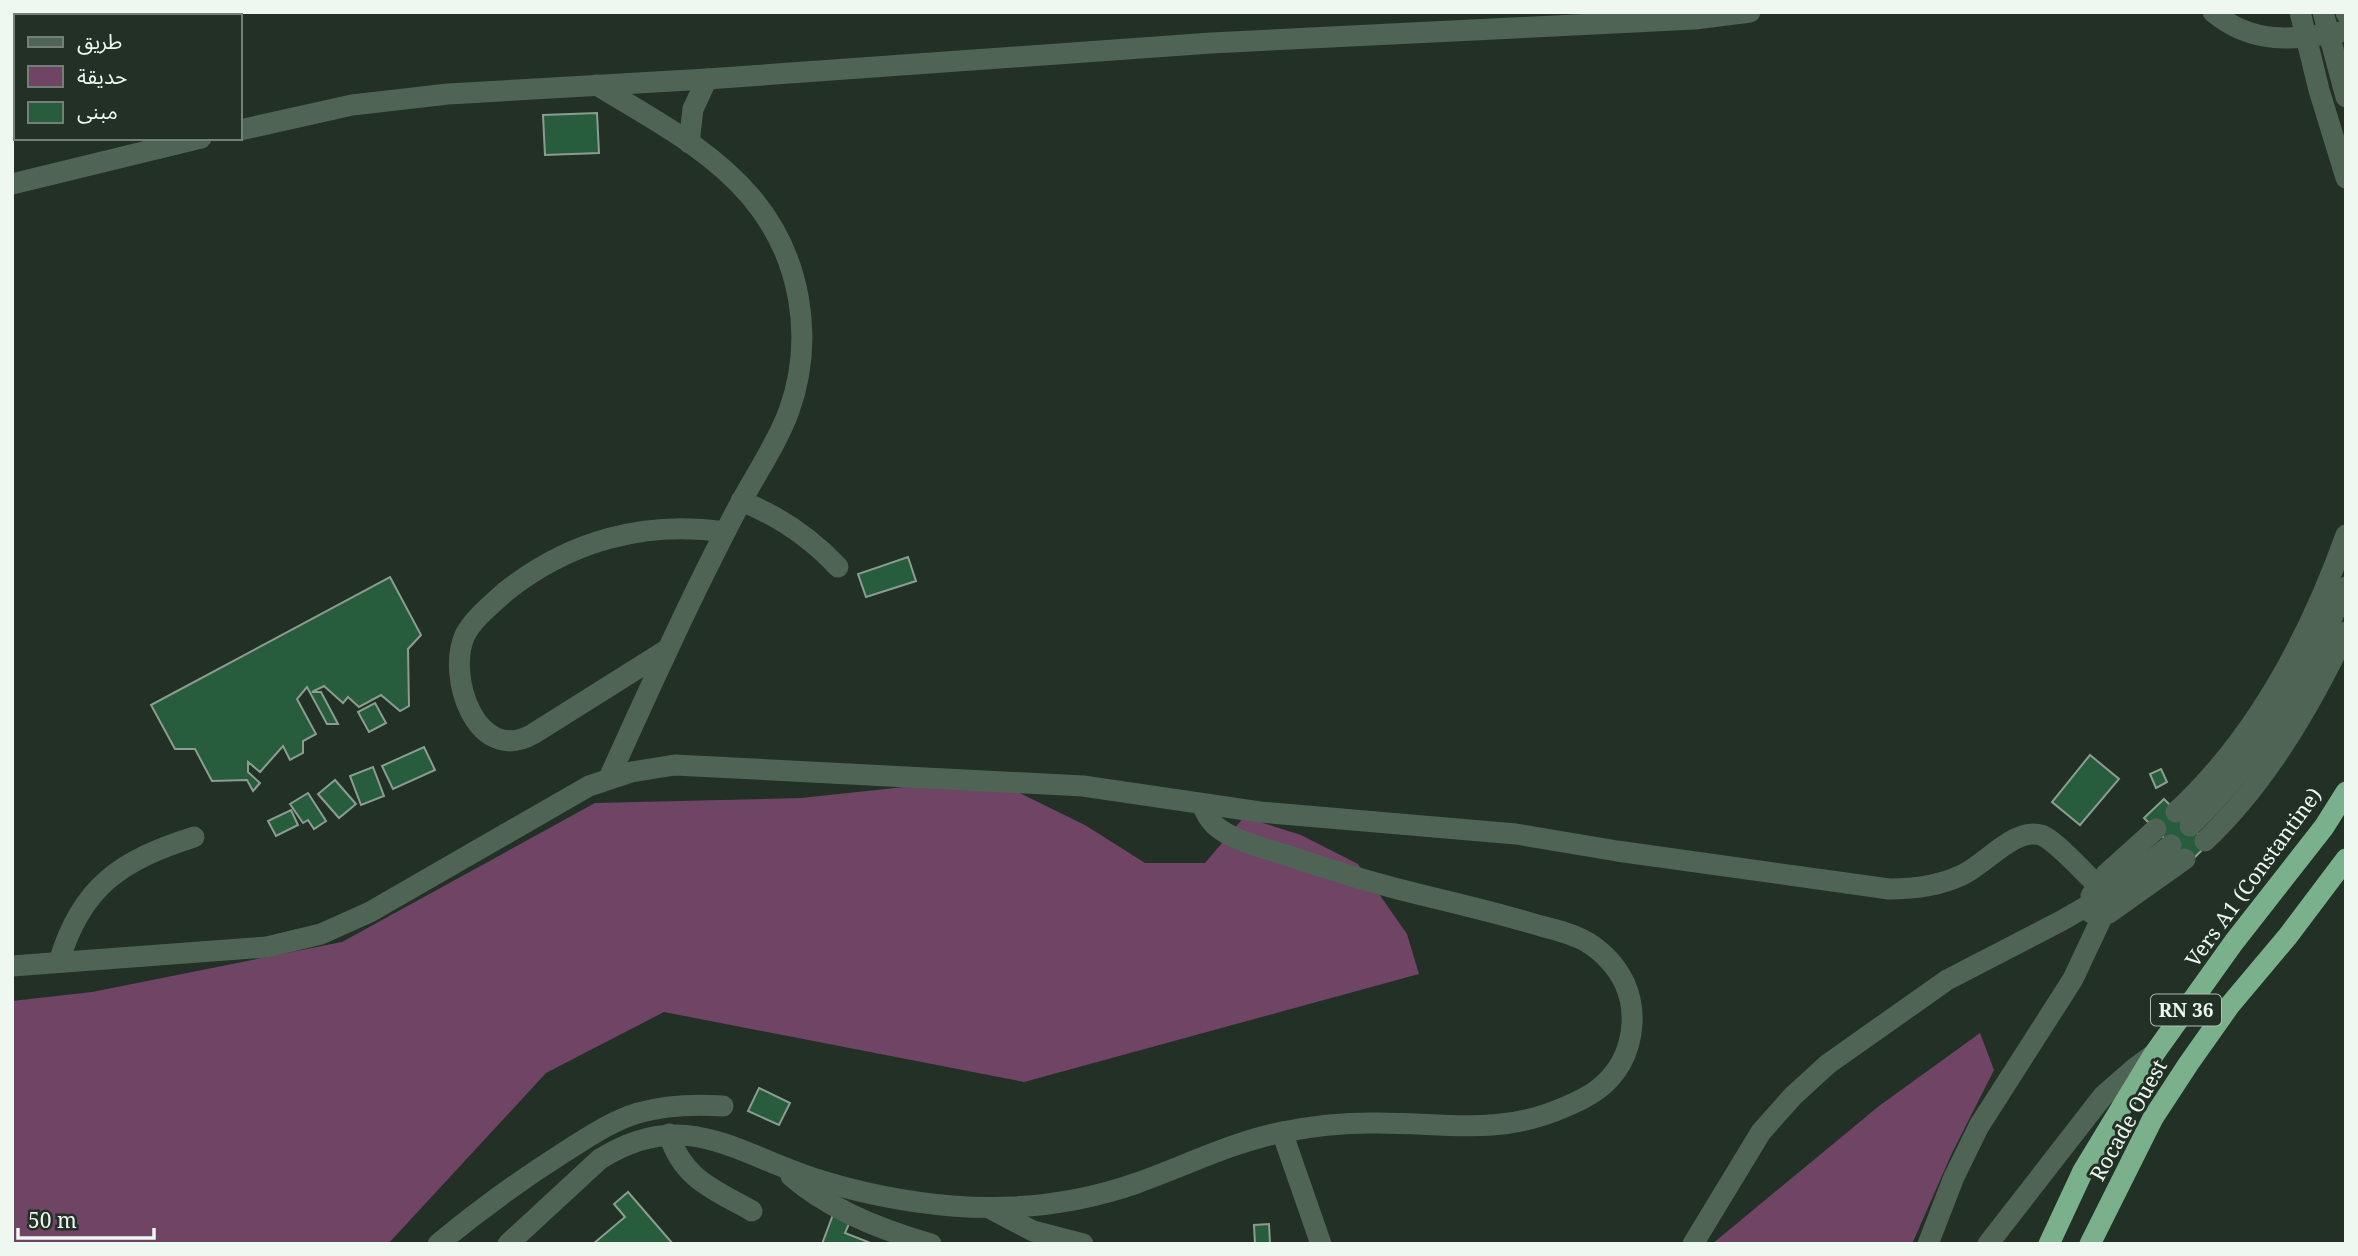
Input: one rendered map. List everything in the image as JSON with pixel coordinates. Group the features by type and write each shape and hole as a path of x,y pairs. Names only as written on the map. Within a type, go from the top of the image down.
{"highway":[{"name":"Vers A1 (Constantine)","path":"2049,1244 2082,1171 2154,1054 2234,942 2325,827 2346,792"},
{"name":"Rocade Ouest","path":"2090,1244 2153,1118 2189,1063 2230,1005 2288,936 2346,859"}],"lane":[{"path":"242,130 352,105 397,99 1197,44 1695,19 1750,12"},
{"path":"2213,12 2238,29 2253,34 2286,39 2337,32"},
{"path":"2300,12 2346,178"},
{"path":"2323,12 2337,32 2346,97"},
{"path":"689,143 693,109 707,79"},
{"path":"597,85 712,158 733,177 768,220 791,267 799,303 802,341 796,389 779,434 725,531 666,651 609,778"},
{"path":"12,184 193,140"},
{"path":"741,501 792,527 824,552 838,567"},
{"path":"666,651 533,734 518,740 501,739 480,725 466,703 459,676 461,647 466,634 479,616 513,586 550,562 590,544 632,531 677,527 725,531"},
{"path":"2191,826 2229,756 2268,700 2318,606 2346,535"},
{"path":"2191,826 2240,770 2284,705 2309,664 2346,587"},
{"path":"2191,826 2237,808 2288,737 2323,678 2346,632"},
{"path":"12,966 267,947 321,934 370,912 569,796 609,778 653,767 697,764 1056,784 1123,791 1317,818 1516,834 1616,851 1889,889 1928,886 1963,875 1978,867 2016,837 2031,834 2045,837 2098,885"},
{"path":"508,1244 600,1159 632,1142 669,1134 707,1138 781,1167 884,1196 948,1206 991,1209 1044,1205 1104,1194 1218,1151 1282,1132 1343,1124 1482,1128 1525,1121 1588,1097 1604,1086 1616,1072 1631,1037 1630,1000 1624,982 1614,966 1586,941 1487,910 1366,881 1275,852 1222,831 1210,820 1202,804"},
{"path":"1928,1244 1954,1177 1973,1138 1993,1102 2073,979 2094,911 2098,885 2115,865 2156,829"},
{"path":"60,962 64,946 79,914 100,887 141,856 194,837"},
{"path":"1693,1244 1761,1132 1793,1096 1828,1063 1947,980 2094,911 2130,879 2178,852"},
{"path":"1988,1244 2103,1096 2154,1054"},
{"path":"438,1244 533,1172 617,1121 638,1113 680,1105 723,1106"},
{"path":"1282,1132 1321,1244"},
{"path":"669,1134 678,1158 693,1176 752,1211"},
{"path":"781,1167 835,1207 930,1244"},
{"path":"991,1209 1033,1231 1075,1243"}],"green space":[{"path":"989,778 1085,825 1145,863 1205,863 1244,817 1301,835 1358,864 1407,934 1419,974 1024,1082 664,1012 546,1073 388,1244 12,1244 12,1001 92,992 342,942 595,803 801,798"},
{"path":"1980,1033 1994,1070 1952,1153 1912,1244 1712,1244 1879,1106"}],"building":[{"path":"597,113 599,153 545,155 543,115"},
{"path":"908,557 916,581 866,597 858,574"},
{"path":"390,577 421,635 408,649 409,706 400,711 381,695 359,707 348,697 343,703 324,686 312,692 321,692 338,724 327,724 307,687 297,699 316,734 303,741 303,753 290,760 283,746 260,772 248,762 248,772 260,783 253,791 247,780 212,781 195,749 175,749 151,705"},
{"path":"375,703 386,723 369,732 358,712"},
{"path":"424,747 435,770 393,789 382,766"},
{"path":"2090,755 2119,779 2080,825 2052,802"},
{"path":"373,767 384,796 361,805 350,776"},
{"path":"2161,769 2167,782 2156,788 2150,774"},
{"path":"335,780 356,804 339,818 318,794"},
{"path":"308,793 326,821 314,829 308,820 303,823 290,804"},
{"path":"2164,799 2208,844 2189,863 2144,818"},
{"path":"291,810 298,825 276,836 268,821"},
{"path":"759,1088 790,1103 779,1125 748,1111"},
{"path":"628,1192 673,1244 593,1244 625,1217 614,1204"},
{"path":"834,1212 851,1219 845,1233 873,1244 822,1244"},
{"path":"1269,1224 1270,1243 1255,1244 1254,1225"}]}
